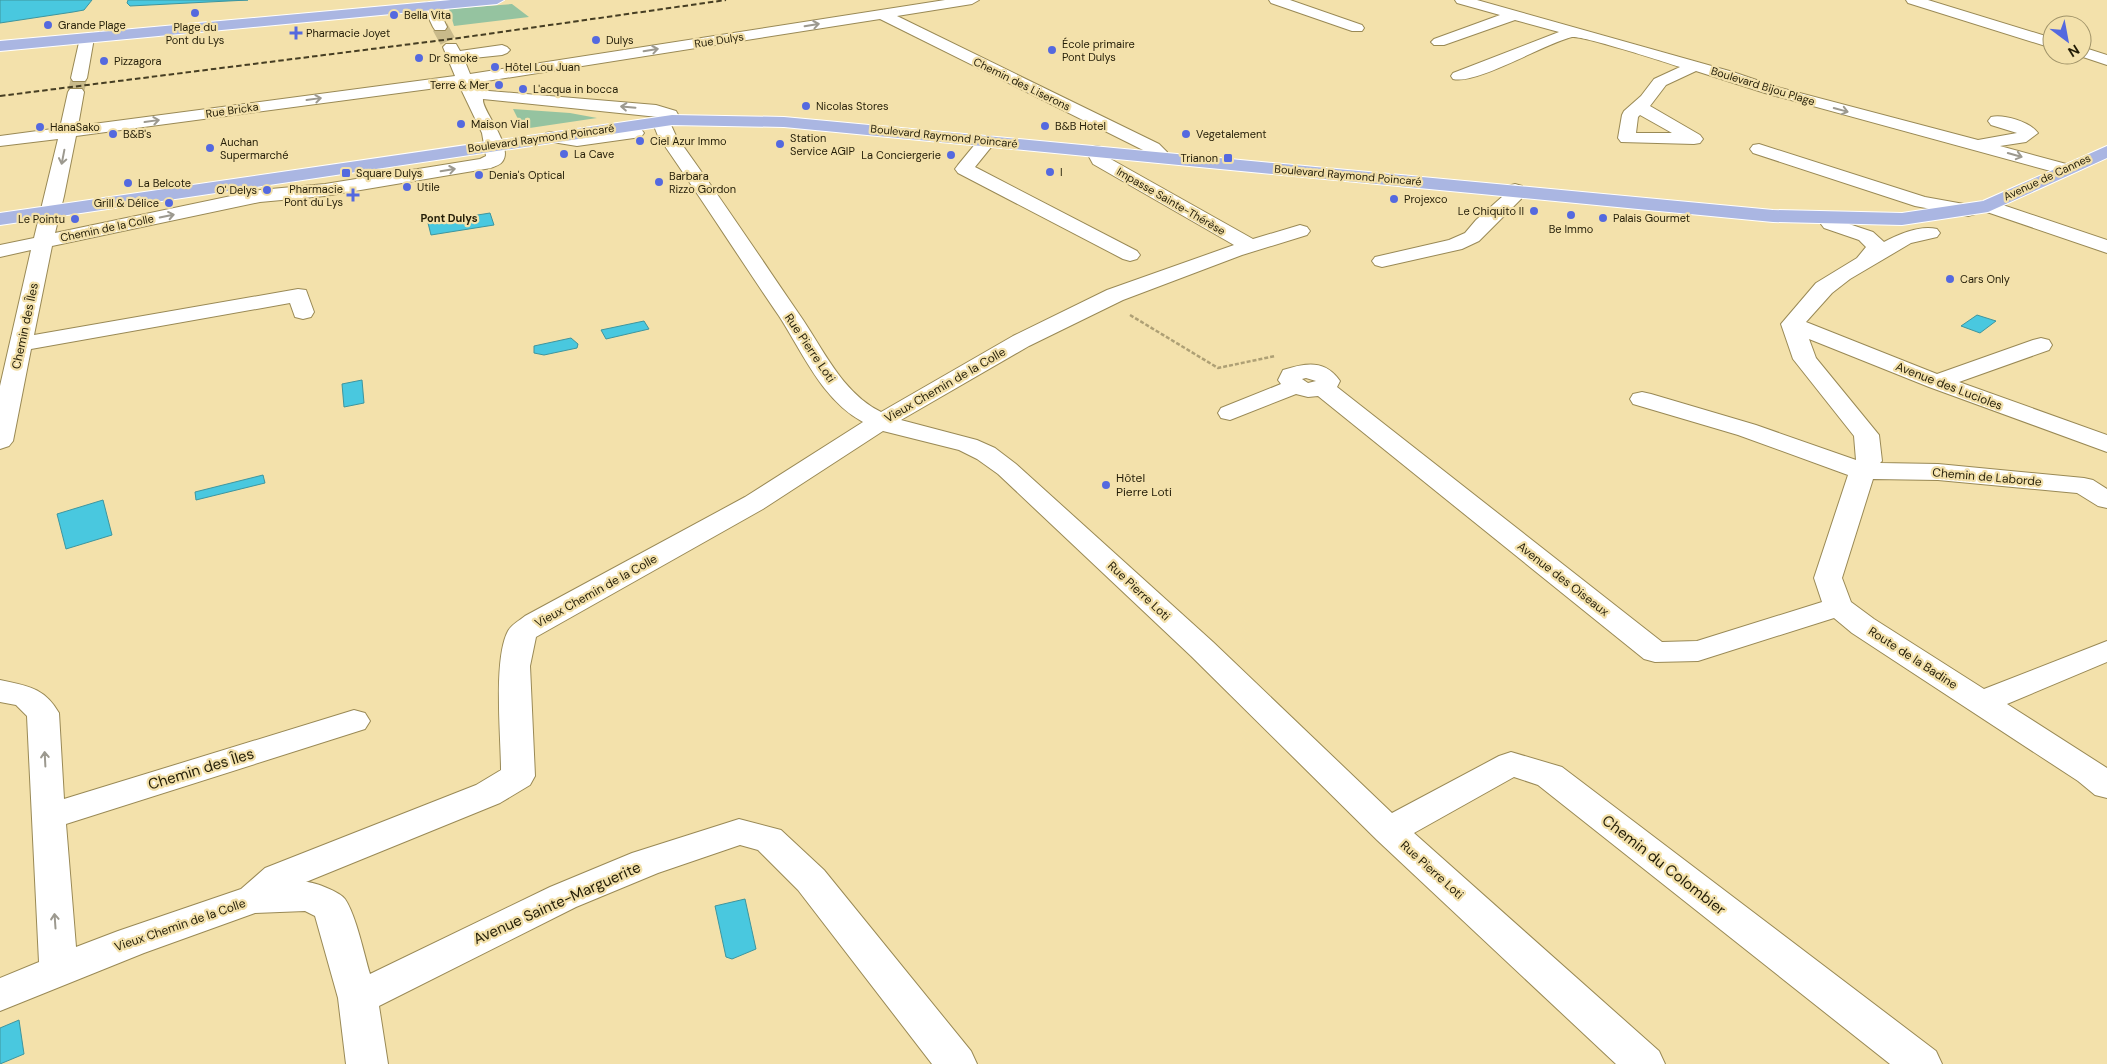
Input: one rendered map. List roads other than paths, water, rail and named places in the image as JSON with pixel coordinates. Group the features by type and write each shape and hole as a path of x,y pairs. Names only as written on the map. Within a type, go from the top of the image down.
{"main road":[{"path":"0,46 497,0"},
{"name":"Boulevard Raymond Poincaré","path":"0,219 667,121 784,122 1514,190 1930,233"},
{"name":"Avenue de Cannes","path":"1902,219 1988,206 2107,150"},
{"name":"Avenue de Cannes","path":"1930,233 1956,229 1982,216 1988,206"},
{"name":"Boulevard Raymond Poincaré","path":"1773,216 1902,219"}],"street":[{"name":"Rue Dulys","path":"468,87 618,52 972,0"},
{"path":"1276,0 1358,28"},
{"name":"Boulevard Bijou Plage","path":"1462,0 1677,61 1771,90 2064,169"},
{"path":"1913,0 2042,40"},
{"path":"430,6 440,27"},
{"name":"Chemin des Liserons","path":"882,14 1153,148 1158,152 1158,157"},
{"path":"1439,42 1514,15"},
{"path":"1459,76 1507,59 1572,32"},
{"name":"Chemin des Îles","path":"0,441 87,38"},
{"path":"495,145 492,134 453,52 502,50"},
{"path":"2092,55 2107,60"},
{"path":"1639,107 1660,82 1694,66"},
{"path":"468,87 483,94 656,110 670,116 667,121"},
{"name":"Rue Bricka","path":"0,141 468,87"},
{"name":"Rue Pierre Loti","path":"667,121 667,136 832,382 854,405 881,422 911,433 962,443 985,452 1007,469 1202,649 1389,830 1644,1064"},
{"path":"1976,144 2020,138 2029,133 2022,128 1997,121"},
{"path":"552,138 577,141 635,133"},
{"path":"987,141 964,169 1130,255"},
{"name":"Chemin de la Colle","path":"0,252 260,196 326,190 485,164 495,159 495,145"},
{"path":"1759,149 1922,202 1962,211"},
{"name":"Impasse Sainte-Thérèse","path":"1095,151 1099,160 1251,246"},
{"path":"1382,261 1455,246 1472,237 1511,198 1514,190"},
{"path":"1988,206 2107,247"},
{"path":"1816,300 1920,253 1933,245 1930,226 1962,211"},
{"path":"1882,220 1930,233"},
{"path":"1831,224 1866,236 1877,246 1866,260"},
{"name":"Vieux Chemin de la Colle","path":"0,995 59,969 254,899 278,878 488,794 518,776 515,666 522,633 536,623 754,503 881,422 1021,341 1107,299 1174,272 1300,231"},
{"path":"1838,607 1828,578 1862,470 1869,461 1866,435 1806,359 1792,324 1816,300 1824,288 1866,260 1904,239 1930,233"},
{"path":"20,344 298,295 304,312"},
{"name":"Avenue des Lucioles","path":"1792,324 1938,382 2107,444"},
{"path":"1938,382 2041,345"},
{"name":"Avenue des Oiseaux","path":"1230,413 1307,382 1655,652 1698,651 1838,607"},
{"path":"1642,399 1747,430 1862,470"},
{"name":"Chemin de Laborde","path":"1862,470 1938,472 2084,486 2107,500"},
{"name":"Route de la Badine","path":"1838,607 1862,626 2090,772 2107,786"},
{"path":"1982,702 2107,651"},
{"path":"0,691 26,697 43,713 59,969"},
{"name":"Chemin des Îles","path":"48,817 354,721"},
{"name":"Chemin du Colombier","path":"1389,830 1511,764 1550,776 1921,1064"},
{"name":"Avenue Sainte-Marguerite","path":"358,998 563,897 645,863 739,832 769,839 811,880 956,1064"},
{"path":"254,899 309,896 331,908 358,998 367,1064"}],"water":[{"path":"0,0 92,0 84,10 0,23"},
{"path":"128,0 248,0 130,6 127,3"},
{"path":"490,213 494,225 431,235 428,223"},
{"path":"1977,315 1996,321 1980,333 1961,326"},
{"path":"644,321 649,329 606,339 601,330"},
{"path":"571,338 578,344 577,348 544,355 534,353 534,346"},
{"path":"362,380 364,403 344,407 342,384"},
{"path":"263,475 265,483 196,500 195,492"},
{"path":"103,500 112,535 66,549 57,514"},
{"path":"745,899 756,949 732,959 726,957 715,906"},
{"path":"19,1020 24,1054 0,1064 0,1028"}],"tunnel":[{"path":"440,27 451,47"},
{"path":"76,92 79,78"}],"railway":[{"path":"0,96 459,38 726,0"}],"place":[{"name":"Plage du Pont du Lys","path":"195,13"},
{"name":"Bella Vita","path":"394,15"},
{"name":"Grande Plage","path":"48,25"},
{"name":"Pharmacie Joyet","path":"296,33"},
{"name":"Dulys","path":"596,40"},
{"name":"École primaire Pont Dulys","path":"1052,50"},
{"name":"Dr Smoke","path":"419,58"},
{"name":"Pizzagora","path":"104,61"},
{"name":"Hôtel Lou Juan","path":"495,67"},
{"name":"Terre & Mer","path":"499,85"},
{"name":"L'acqua in bocca","path":"523,89"},
{"name":"Nicolas Stores","path":"806,106"},
{"name":"Maison Vial","path":"461,124"},
{"name":"B&B Hotel","path":"1045,126"},
{"name":"HanaSako","path":"40,127"},
{"name":"B&B's","path":"113,134"},
{"name":"Vegetalement","path":"1186,134"},
{"name":"Ciel Azur Immo","path":"640,141"},
{"name":"Station Service AGIP","path":"780,144"},
{"name":"Auchan Supermarché","path":"210,148"},
{"name":"La Cave","path":"564,154"},
{"name":"La Conciergerie","path":"951,155"},
{"name":"Trianon","path":"1228,158"},
{"name":"I","path":"1050,172"},
{"name":"Square Dulys","path":"346,173"},
{"name":"Denia's Optical","path":"479,175"},
{"name":"Barbara Rizzo Gordon","path":"659,182"},
{"name":"La Belcote","path":"128,183"},
{"name":"Utile","path":"407,187"},
{"name":"O' Delys","path":"267,190"},
{"name":"Pharmacie Pont du Lys","path":"353,195"},
{"name":"Projexco","path":"1394,199"},
{"name":"Grill & Délice","path":"169,203"},
{"name":"Le Chiquito II","path":"1534,211"},
{"name":"Be Immo","path":"1571,215"},
{"name":"Palais Gourmet","path":"1603,218"},
{"name":"Le Pointu","path":"75,219"},
{"name":"Cars Only","path":"1950,279"},
{"name":"Hôtel Pierre Loti","path":"1106,485"}],"district":[{"name":"Pont Dulys","path":"449,218"}]}
